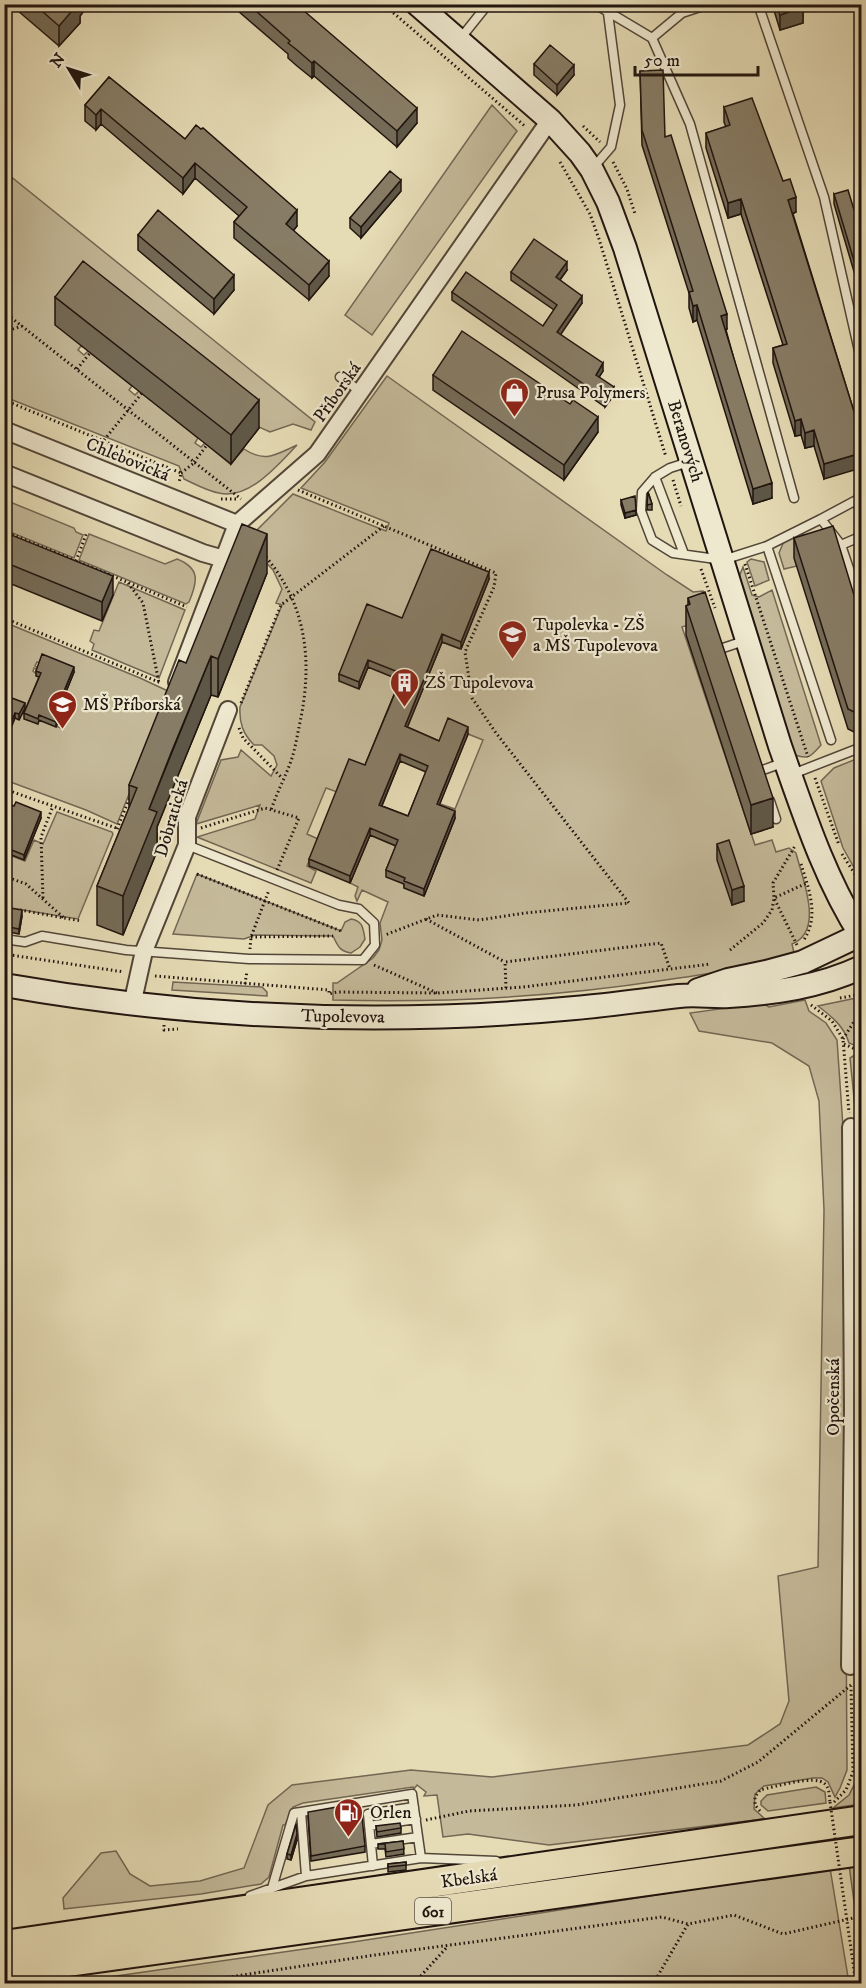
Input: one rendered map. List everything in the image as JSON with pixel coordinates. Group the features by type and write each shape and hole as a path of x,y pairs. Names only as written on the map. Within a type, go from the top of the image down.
{"highway":[{"name":"Kbelská","path":"4,1945 861,1820"},
{"name":"Kbelská","path":"4,1971 861,1851"}],"main road":[{"name":"Beranových","path":"417,4 459,40 544,129 580,153 592,170 608,202 625,248 692,461 732,557 747,640 788,769 820,859 842,904 861,935"},
{"name":"Tupolevova","path":"682,995 728,980 803,962 861,935"},
{"name":"Tupolevova","path":"4,985 132,1005 322,1017 429,1017 574,1009 682,995 727,996 807,987 861,967"}],"street":[{"name":"Příborská","path":"167,686 203,613 237,524 317,454 544,129"},
{"name":"Chlebovická","path":"4,430 237,524"},
{"path":"4,473 203,554 224,559"},
{"name":"Dobratická","path":"132,1005 144,951 186,839 188,817 231,714"},
{"name":"Opočenská","path":"851,1127 857,1408 856,1664"}],"lane":[{"path":"459,40 488,4"},
{"path":"595,4 609,9 652,38 690,124 794,498"},
{"path":"652,38 682,13 709,4"},
{"path":"758,4 824,197 861,364"},
{"path":"592,170 611,147 620,105 609,9"},
{"path":"340,377 360,391"},
{"path":"692,461 670,468 655,477 642,492 640,511 652,540 673,553 732,557 767,546 861,497"},
{"path":"655,477 684,554"},
{"path":"821,519 841,545 861,607"},
{"path":"841,545 861,536"},
{"path":"767,546 831,740"},
{"path":"724,660 719,645 747,640"},
{"path":"760,771 812,767 861,747"},
{"path":"756,760 763,781"},
{"path":"766,790 776,819"},
{"path":"4,939 25,942 42,936 126,950 249,959 363,960 375,945 374,923 359,909 339,905 186,839"},
{"path":"272,1888 294,1813 412,1794 421,1858"},
{"path":"373,1866 368,1815 414,1807"},
{"path":"301,1812 306,1876"},
{"path":"369,1826 416,1820"},
{"path":"371,1844 418,1837"},
{"path":"241,1899 306,1876 421,1858 502,1861"},
{"path":"514,1861 571,1863"},
{"path":"138,1927 230,1902"}],"path":[{"path":"383,4 544,129 590,214 666,456"},
{"path":"4,312 241,499 219,499"},
{"path":"4,332 22,326"},
{"path":"77,369 90,353"},
{"path":"104,440 141,393"},
{"path":"4,400 181,473"},
{"path":"189,487 179,483 181,473 195,462 207,445"},
{"path":"293,488 496,573 494,587 465,652 471,698 629,903 479,920 437,915 375,939"},
{"path":"4,506 8,497"},
{"path":"282,778 243,738 231,714 281,605 384,526"},
{"path":"4,531 203,613"},
{"path":"76,561 87,532"},
{"path":"12,544 15,536"},
{"path":"262,551 291,596 302,622 307,652 304,704 292,758 271,810"},
{"path":"54,561 57,553"},
{"path":"732,557 755,592 840,850 861,885"},
{"path":"95,578 98,570"},
{"path":"127,582 143,603 167,686"},
{"path":"4,618 167,686"},
{"path":"4,789 117,829 127,830"},
{"path":"117,829 130,797"},
{"path":"43,898 41,837 53,806"},
{"path":"154,838 186,839 265,808"},
{"path":"730,950 763,923 772,910 774,898 772,883 796,844"},
{"path":"197,874 341,931"},
{"path":"4,876 27,884 66,919"},
{"path":"774,898 807,883"},
{"path":"774,898 798,946"},
{"path":"15,909 81,921"},
{"path":"426,919 505,962 661,943 670,969"},
{"path":"251,937 333,936"},
{"path":"4,954 169,979 329,990 329,994 336,992 438,993 506,988 714,964"},
{"path":"363,960 438,993"},
{"path":"505,962 506,988"},
{"path":"809,1004 832,1021 844,1042 851,1127"},
{"path":"844,1042 861,1009"},
{"path":"844,1042 861,1052"},
{"path":"827,1805 833,1803 846,1790 853,1772 851,1685 856,1664"},
{"path":"416,1820 469,1811 576,1805 721,1781 758,1761 851,1685"},
{"path":"755,1805 755,1797 760,1790 815,1779 824,1782 829,1790 856,1983"},
{"path":"183,1983 207,1982 449,1945 662,1917 688,1924 734,1915 783,1935 861,1916"},
{"path":"653,1983 688,1924"},
{"path":"418,1983 418,1979 449,1945"}],"shaded area":[{"path":"492,105 517,131 372,335 345,315"},
{"path":"4,171 315,422 311,430 293,424 270,432 81,346 78,350 84,355 88,351 132,386 129,390 135,395 139,391 198,438 195,443 201,447 205,443 230,464 244,449 264,457 297,445 272,471 241,491 230,494 215,492 184,479 179,466 5,397"},
{"name":"Tupolevka - ZŠ a MŠ Tupolevova","path":"387,376 667,575 693,592 703,591 712,617 682,627 755,845 772,840 776,852 789,848 796,853 809,903 809,916 807,928 802,937 792,944 794,953 730,970 583,991 500,998 416,1001 333,1000 333,983 337,983 373,958 382,940 380,923 388,902 362,890 357,901 355,896 358,887 350,883 370,835 398,847 404,888 424,896 455,818 438,809 440,804 455,809 483,740 448,726 439,748 405,733 442,642 460,649 367,612 359,689 368,667 403,681 365,773 337,792 326,788 307,834 318,839 307,866 316,871 311,883 197,837 255,819 260,805 196,824 221,760 238,757 241,750 271,776 277,765 274,756 262,745 254,745 250,741 244,732 240,718 240,707 282,605 276,603 282,589 273,570 249,545 255,532 293,494 386,531 389,523 301,488 325,462"},
{"path":"10,502 74,528 76,532 83,535 74,558 5,530 5,514"},
{"path":"89,534 165,564 177,559 190,567 195,576 195,582 189,602 186,604 79,560"},
{"path":"801,534 815,538 795,558 797,566 784,569 779,553 784,541"},
{"path":"751,559 764,562 769,580 755,586 747,562"},
{"path":"743,567 752,595 759,597 772,590 821,745 810,756 795,755 737,582"},
{"path":"119,582 185,610 159,678 92,650 94,644 90,641 94,630 99,631"},
{"name":"MŠ Příborská","path":"4,622 170,692 117,824 5,780 5,744 15,718 19,719 18,711 36,718 34,722 37,724 39,720 61,728 62,724 54,720 60,718 61,715 57,714 73,673 37,662 35,666 39,668 38,670 34,668 33,671 41,678 28,710 5,700"},
{"path":"861,757 861,880 843,848 821,781 834,768"},
{"path":"57,812 113,834 78,919 5,907 4,853 25,861 34,840 43,844"},
{"path":"197,874 341,931 345,922 351,919 358,921 362,926 365,939 360,947 351,953 341,949 333,936 255,935 244,939 173,934"},
{"path":"173,982 262,987 267,992 267,996 172,990"},
{"path":"862,997 861,1048 849,1043 840,1026 818,1006"},
{"path":"805,1000 809,1011 826,1023 837,1040 843,1127 847,1770 835,1797 828,1782 822,1778 764,1786 755,1794 754,1809 765,1819 549,1845 468,1834 443,1837 437,1795 424,1796 426,1792 417,1785 414,1789 413,1787 303,1803 293,1807 283,1825 269,1877 261,1884 201,1894 64,1909 63,1898 101,1853 116,1851 130,1874 150,1886 200,1881 244,1868 268,1805 292,1785 411,1770 492,1777 748,1745 780,1724 789,1701 778,1576 818,1567 824,1210 819,1101 809,1066 772,1043 699,1031 690,1013 762,1003 769,1007"},
{"path":"861,1051 862,1156 856,1157 857,1128 850,1058"},
{"path":"861,1182 861,1394 857,1388 857,1183"},
{"path":"861,1670 861,1804 833,1808 849,1795 860,1773 857,1672"},
{"path":"816,1787 825,1792 826,1803 768,1811 761,1805 761,1801 767,1795"},
{"path":"861,1863 861,1952 849,1865"},
{"path":"830,1868 849,1983 60,1984 353,1942"}],"building":[{"path":"34,4 78,4 59,26"},
{"path":"248,4 296,4 417,108 397,131 314,61 312,63 288,43 290,41"},
{"path":"776,4 803,4 803,7 780,15"},
{"path":"550,45 574,65 557,85 534,64"},
{"path":"663,70 665,137 671,135 727,314 721,316 772,483 753,489 697,305 693,306 689,292 693,291 642,130 640,71"},
{"path":"109,77 185,139 196,125 203,128 297,210 286,224 329,261 309,285 234,222 247,207 195,163 183,178 101,109 96,115 85,105"},
{"path":"752,98 783,181 790,179 796,197 788,200 861,434 861,453 824,464 814,430 805,433 801,419 795,421 773,348 787,344 741,199 728,203 706,133 730,125 724,107"},
{"path":"390,171 401,180 361,227 350,218"},
{"path":"848,190 861,233 861,263 855,264 834,194"},
{"path":"158,210 234,275 214,299 138,235"},
{"path":"534,239 567,262 556,277 582,296 557,332 603,363 596,375 614,387 605,399 452,292 466,272 543,326 557,305 511,272"},
{"path":"83,261 259,400 231,435 55,297"},
{"path":"462,331 570,404 573,400 598,417 564,465 433,375"},
{"path":"648,492 652,504 647,505"},
{"path":"635,496 636,510 625,513 621,500"},
{"path":"242,524 267,534 218,659 211,656 171,753 149,809 157,812 123,896 97,886 137,788 129,785 179,660 186,663"},
{"path":"833,526 861,618 861,713 858,714 848,709 794,538"},
{"path":"4,532 113,576 102,602 4,562"},
{"name":"ZŠ Tupolevova","path":"431,549 489,572 461,642 442,634 405,726 439,741 448,718 468,727 437,804 455,811 424,889 386,870 398,840 370,828 350,876 309,859 349,759 365,765 403,674 368,660 359,682 339,674 367,604 402,618","holes":["400,754 428,766 408,816 379,805"]},
{"path":"705,592 773,798 751,805 686,606 690,604 688,598"},
{"path":"42,654 74,667 57,708 61,710 56,722 39,715 38,719 24,713 41,673 36,671"},
{"path":"4,695 25,703 19,714 15,713 4,739"},
{"path":"4,802 14,806 16,802 41,812 24,855 4,847"},
{"path":"729,840 744,886 732,890 717,844"},
{"path":"4,907 22,910 19,929 4,926"},
{"path":"343,1806 344,1820 362,1817 365,1846 311,1856 308,1812"},
{"path":"400,1823 401,1828 377,1832 376,1826"},
{"path":"296,1824 297,1834 291,1855 287,1854"},
{"path":"403,1841 404,1849 386,1852 385,1844 378,1844"},
{"path":"406,1862 406,1865 388,1867 388,1864"}],"place":[{"name":"Prusa Polymers","path":"515,418"},
{"name":"Tupolevka - ZŠ a MŠ Tupolevova","path":"512,660"},
{"name":"ZŠ Tupolevova","path":"404,708"},
{"name":"MŠ Příborská","path":"62,730"},
{"name":"Orlen","path":"349,1838"}]}
